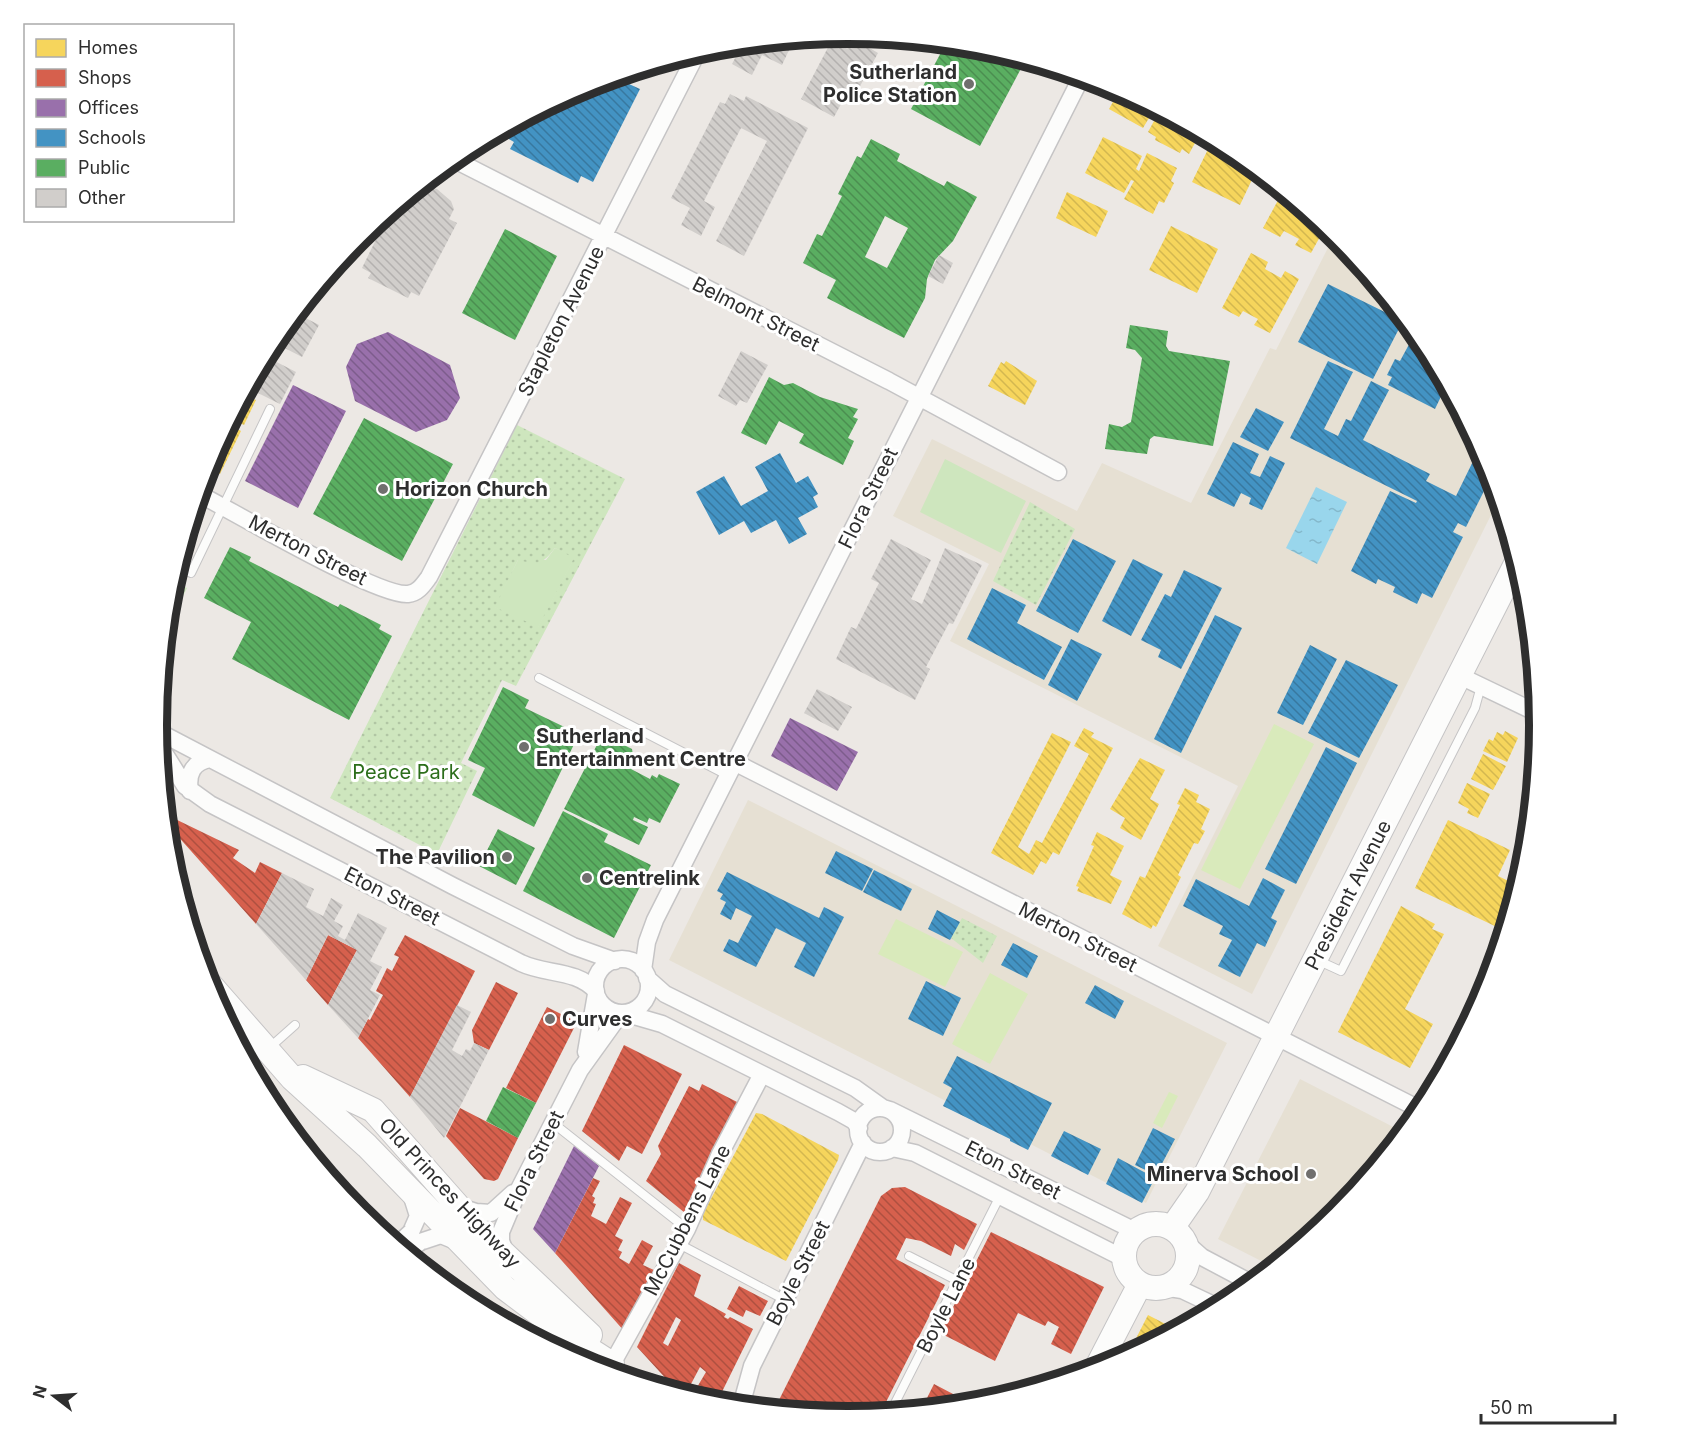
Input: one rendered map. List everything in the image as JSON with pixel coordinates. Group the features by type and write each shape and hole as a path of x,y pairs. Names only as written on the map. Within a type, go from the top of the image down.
{"street":[{"name":"Stapleton Avenue","path":"420,588 429,577 692,62"},
{"name":"Flora Street","path":"645,974 648,942 655,920 1078,84"},
{"name":"Belmont Street","path":"462,164 1058,472"},
{"name":"Merton Street","path":"206,498 317,557 395,592 409,594 420,588"},
{"name":"President Avenue","path":"1178,1235 1275,1035 1471,681 1513,574"},
{"path":"1471,681 1530,709"},
{"name":"Eton Street","path":"167,736 573,946 617,960"},
{"path":"190,791 189,780 192,769 200,761 210,759"},
{"name":"Eton Street","path":"168,760 190,791 210,804 521,963 541,971 575,976 596,993"},
{"name":"Merton Street","path":"730,768 1275,1035 1413,1106"},
{"name":"Flora Street","path":"617,960 637,945 655,920"},
{"path":"623,1013 635,1009 644,1001 648,990 645,974 633,962 617,960 599,972 596,993 604,1006 623,1013 662,1024 850,1119 861,1136 879,1152 892,1148 900,1140 902,1129 899,1118 886,1109 868,1112 862,1119 861,1136"},
{"name":"Eton Street","path":"645,974 665,994 855,1088 886,1109 1135,1231"},
{"name":"Flora Street","path":"506,1255 501,1232 526,1175 580,1070 591,1035 596,993"},
{"name":"Old Princes Highway","path":"227,1003 298,1084 379,1158 516,1297 606,1362"},
{"name":"Flora Street","path":"580,1070 623,1013"},
{"name":"Old Princes Highway","path":"268,1050 312,1082 368,1106 379,1116 480,1231 593,1339 613,1364"},
{"name":"McCubbens Lane","path":"620,1367 687,1229 720,1154 761,1076"},
{"path":"379,1116 372,1111 364,1113 358,1127 379,1158 417,1205 416,1237 410,1246"},
{"name":"Boyle Street","path":"743,1398 749,1372 861,1136"},
{"name":"Eton Street","path":"892,1148 915,1153 1124,1258"},
{"path":"453,1201 469,1210 491,1213 506,1202 526,1175"},
{"path":"1209,1303 1182,1290 1152,1286 1128,1273 1124,1258 1126,1243 1135,1231 1153,1224 1178,1235 1202,1257 1244,1280"},
{"path":"405,1242 416,1237 441,1235 466,1247"},
{"path":"1105,1356 1152,1286 1179,1278 1185,1269 1188,1259 1178,1235"}],"lane":[{"path":"185,570 191,573 270,409"},
{"name":"Merton Street","path":"539,678 730,768"},
{"path":"268,1050 295,1025"},
{"path":"553,1123 687,1229"},
{"name":"Boyle Lane","path":"894,1405 1000,1196"},
{"path":"679,1244 784,1300"},
{"path":"909,1256 958,1281"}],"shaded area":[{"path":"1330,243 1389,310 1439,384 1478,464 1495,508 1252,994 1158,946 1238,786 950,641 989,564 893,516 932,439 1077,511 1102,463 1191,503 1270,348 1276,350"},
{"path":"748,800 1227,1043 1146,1203 669,960"},
{"name":"Minerva School","path":"1300,1079 1397,1129 1361,1174 1330,1207 1266,1263 1218,1239"}],"green space":[{"name":"Peace Park","path":"517,425 625,479 516,686 502,680 461,763 477,771 437,854 330,798","holes":["555,548 574,558 538,627 495,607 518,560 530,563 543,561"]},
{"path":"945,459 1026,501 1001,553 920,512"},
{"path":"1030,502 1075,529 1036,605 993,581"},
{"path":"555,548 575,557 538,628 494,607 518,560 546,560"},
{"path":"182,585 187,588 178,607"},
{"path":"1274,724 1314,744 1240,889 1201,870"},
{"path":"962,918 997,936 983,963 951,938"},
{"path":"896,919 963,952 945,987 878,954"},
{"path":"990,973 1028,994 990,1064 952,1044"},
{"path":"1169,1092 1178,1096 1162,1128 1153,1123"}],"water":[{"path":"1316,487 1347,502 1317,564 1286,548"}],"building: Homes":[{"path":"1115,98 1151,115 1143,128 1109,109"},
{"path":"1156,117 1197,140 1189,154 1182,149 1180,153 1155,140 1156,137 1148,132"},
{"path":"1103,137 1142,156 1136,169 1139,171 1147,153 1177,168 1171,181 1174,183 1164,203 1159,201 1153,214 1124,199 1134,181 1131,180 1124,193 1085,173"},
{"path":"1209,147 1253,177 1240,205 1192,182"},
{"path":"1067,192 1108,211 1096,237 1056,218"},
{"path":"1279,198 1321,235 1311,253 1295,245 1299,239 1284,231 1280,237 1263,228"},
{"path":"1171,226 1218,249 1197,293 1149,270"},
{"path":"1251,253 1268,262 1265,269 1281,278 1285,271 1299,279 1270,333 1254,325 1258,319 1243,311 1239,317 1222,308"},
{"path":"1006,361 1037,381 1025,405 988,386 1001,362 1004,364"},
{"path":"251,398 256,400 244,425 238,422"},
{"path":"235,428 241,431 220,474 216,472"},
{"path":"1084,728 1094,733 1091,737 1113,748 1059,855 1053,852 1046,864 1041,861 1033,875 991,853 1052,733 1071,742 1018,847 1029,854 1036,840 1042,843 1089,754 1074,746"},
{"path":"1505,731 1518,738 1507,762 1483,751 1489,739 1493,741 1497,732 1503,735"},
{"path":"1483,754 1506,766 1493,790 1471,779"},
{"path":"1140,758 1165,770 1150,799 1159,804 1141,840 1120,828 1125,818 1110,809"},
{"path":"1467,783 1490,794 1478,818 1467,813 1469,809 1458,803"},
{"path":"1185,788 1199,795 1196,802 1210,809 1201,829 1205,831 1198,844 1194,843 1178,875 1181,877 1156,927 1153,925 1151,929 1122,914 1140,876 1145,878 1180,805 1177,804"},
{"path":"1448,820 1510,850 1498,876 1511,882 1499,928 1415,888"},
{"path":"1097,832 1124,846 1110,875 1122,881 1111,904 1077,891 1079,887 1076,886 1094,846 1091,845"},
{"path":"1401,906 1435,924 1432,929 1444,934 1405,1009 1433,1024 1410,1068 1338,1032"},
{"path":"756,1113 762,1114 839,1155 786,1261 703,1220 703,1214"},
{"path":"1148,1315 1169,1326 1150,1336 1133,1344"}],"building: Shops":[{"path":"174,818 239,850 233,858 255,873 260,862 282,873 256,924 176,834"},
{"path":"328,935 357,950 328,1005 306,980"},
{"path":"405,935 475,971 410,1097 358,1038 383,995 376,991 387,968 392,971 399,957 394,955"},
{"path":"496,982 518,993 489,1050 474,1043 472,1030"},
{"path":"547,1007 577,1022 536,1103 506,1088"},
{"path":"624,1045 682,1074 642,1154 627,1146 619,1161 582,1131"},
{"path":"702,1084 739,1103 685,1213 646,1181 661,1154 658,1146 689,1086 699,1091"},
{"path":"460,1108 518,1138 498,1179 494,1181 484,1179 446,1136"},
{"path":"593,1178 600,1181 592,1196 595,1198 593,1203 596,1204 591,1216 606,1224 620,1197 632,1203 615,1236 623,1240 618,1250 622,1252 619,1258 629,1264 642,1240 653,1246 643,1265 656,1271 625,1332 555,1253"},
{"path":"905,1187 977,1224 964,1250 955,1244 951,1256 921,1241 906,1238 896,1259 945,1285 884,1405 778,1403 881,1196 892,1188"},
{"path":"991,1232 1104,1287 1071,1354 1051,1344 1059,1327 1048,1321 1045,1326 1018,1313 995,1361 940,1333"},
{"path":"679,1263 701,1275 694,1296 726,1314 724,1317 728,1319 730,1317 753,1329 721,1394 696,1389 706,1372 700,1367 691,1384 695,1388 669,1382 637,1347","holes":["676,1317 681,1320 668,1346 663,1343"]},
{"path":"739,1286 768,1301 760,1316 746,1310 743,1317 727,1309"},
{"path":"934,1384 959,1397 937,1401 925,1402"}],"building: Offices":[{"path":"388,332 450,365 460,398 447,420 416,432 355,401 346,367 357,344"},
{"path":"293,385 346,411 298,508 245,481"},
{"path":"790,718 858,752 837,791 771,756"},
{"path":"574,1146 599,1166 555,1253 533,1229"}],"building: Schools":[{"path":"631,79 629,84 640,89 593,182 581,176 578,183 510,149 514,142 505,137 588,95"},
{"path":"1328,284 1394,316 1400,326 1373,379 1298,342"},
{"path":"1411,341 1443,392 1435,409 1388,385 1392,377 1387,375 1395,359 1400,361"},
{"path":"1328,361 1353,372 1324,429 1338,436 1346,419 1351,421 1371,381 1389,390 1363,440 1430,474 1426,481 1456,496 1475,457 1486,486 1466,527 1458,523 1453,532 1463,537 1432,598 1422,593 1417,604 1393,592 1395,587 1378,579 1376,584 1351,571 1390,491 1416,503 1417,501 1290,438"},
{"path":"1256,408 1284,422 1268,451 1240,437"},
{"path":"1233,442 1259,454 1250,473 1260,477 1270,456 1285,463 1262,510 1249,504 1251,498 1241,493 1234,507 1207,494"},
{"path":"780,453 796,483 808,476 818,494 813,497 818,507 798,518 807,534 789,544 776,520 751,533 744,521 719,535 696,492 724,476 741,506 768,491 755,467"},
{"path":"1073,539 1116,561 1078,633 1036,611"},
{"path":"1133,559 1163,574 1131,636 1102,621"},
{"path":"1184,570 1222,588 1181,669 1158,657 1161,650 1141,640 1165,594 1171,597"},
{"path":"992,588 1026,605 1017,623 1062,647 1044,680 967,639"},
{"path":"1215,615 1242,628 1181,753 1154,739"},
{"path":"1071,639 1102,654 1077,701 1048,685"},
{"path":"1310,645 1337,659 1303,725 1277,713"},
{"path":"1346,660 1398,685 1359,758 1308,733"},
{"path":"1326,747 1357,763 1296,884 1265,869"},
{"path":"836,851 873,869 862,891 825,873"},
{"path":"874,870 912,889 901,911 863,892"},
{"path":"727,872 819,918 824,907 844,917 814,977 794,967 806,943 776,928 756,967 723,951 729,939 738,943 752,916 736,908 731,920 720,914 726,902 720,899 723,894 717,891"},
{"path":"1263,878 1285,890 1271,918 1277,921 1265,947 1257,943 1240,977 1218,966 1232,940 1219,934 1223,926 1183,906 1196,879 1249,906"},
{"path":"937,910 960,922 950,940 928,929"},
{"path":"1013,943 1038,956 1027,978 1001,965"},
{"path":"926,981 961,998 943,1036 908,1019"},
{"path":"1095,985 1124,1001 1115,1019 1085,1003"},
{"path":"957,1056 1052,1103 1028,1150 943,1106 952,1088 943,1083"},
{"path":"1153,1128 1175,1139 1156,1175 1135,1165"},
{"path":"1064,1131 1101,1149 1088,1175 1051,1156"},
{"path":"1118,1158 1155,1178 1142,1203 1106,1184"}],"building: Public":[{"name":"Sutherland Police Station","path":"942,50 1022,66 980,146 911,109"},
{"path":"871,139 900,154 897,161 944,186 947,181 977,197 953,241 935,260 927,279 925,298 904,338 827,298 836,280 803,263 817,234 822,236 842,196 838,194 857,156 861,158","holes":["885,216 908,228 887,268 865,257"]},
{"path":"505,229 557,256 515,340 462,313"},
{"path":"1130,325 1168,331 1166,346 1169,351 1230,361 1213,446 1154,436 1150,439 1147,454 1105,449 1109,424 1122,427 1131,422 1142,358 1135,350 1126,348"},
{"path":"769,377 784,385 793,383 820,397 858,409 853,417 858,419 848,438 854,441 843,465 799,443 804,434 779,421 766,445 741,433"},
{"name":"Horizon Church","path":"364,418 453,464 402,561 313,514"},
{"path":"230,547 251,557 249,561 338,607 340,604 381,625 379,629 392,636 349,720 232,659 251,622 204,598"},
{"name":"Sutherland Entertainment Centre","path":"503,687 529,700 525,708 579,734 534,827 472,795 485,768 468,760"},
{"path":"610,738 632,749 633,755 637,756 631,769 650,779 652,775 657,778 659,774 680,784 660,823 649,818 647,823 634,817 633,820 648,827 639,845 564,809 600,739 604,741"},
{"name":"Centrelink","path":"563,811 608,834 604,842 651,865 614,938 523,891"},
{"name":"The Pavilion","path":"498,829 535,848 516,885 479,866"},
{"path":"503,1087 536,1103 518,1138 486,1121"}],"building: Other":[{"path":"830,44 869,44 868,47 878,53 859,88 852,84 834,117 801,99"},
{"path":"790,48 782,65 762,55 752,75 732,64 738,53 760,49"},
{"path":"730,94 744,101 746,96 808,128 744,256 716,241 767,141 741,128 704,201 715,207 701,236 681,225 690,208 671,198 720,102 725,104"},
{"path":"430,187 437,189 451,201 454,209 449,219 457,223 419,296 411,292 408,298 368,278 371,273 362,268 381,230"},
{"path":"939,255 953,263 943,284 928,276"},
{"path":"303,317 319,325 302,357 282,346"},
{"path":"741,351 768,365 747,403 740,400 736,406 718,396"},
{"path":"273,360 296,372 280,404 254,391"},
{"path":"891,539 931,560 911,599 922,604 945,548 982,565 953,624 949,623 926,667 930,669 915,700 836,659 851,627 856,629 879,583 871,579"},
{"path":"817,689 852,707 838,731 804,713"},
{"path":"282,873 314,889 306,907 323,916 331,898 343,905 334,921 343,926 338,936 345,940 358,913 387,928 370,961 382,967 370,990 380,995 358,1038 328,1005 357,950 328,935 306,980 256,924"},
{"path":"457,1005 471,1012 452,1050 462,1056 466,1049 470,1051 474,1043 489,1050 444,1138 410,1097"}],"railway":[{"path":"359,1198 386,1225"}],"place":[{"name":"Sutherland Police Station","path":"969,84"},
{"name":"Horizon Church","path":"383,489"},
{"name":"Sutherland Entertainment Centre","path":"524,747"},
{"name":"The Pavilion","path":"507,857"},
{"name":"Centrelink","path":"587,878"},
{"name":"Curves","path":"550,1019"},
{"name":"Minerva School","path":"1311,1174"}]}
